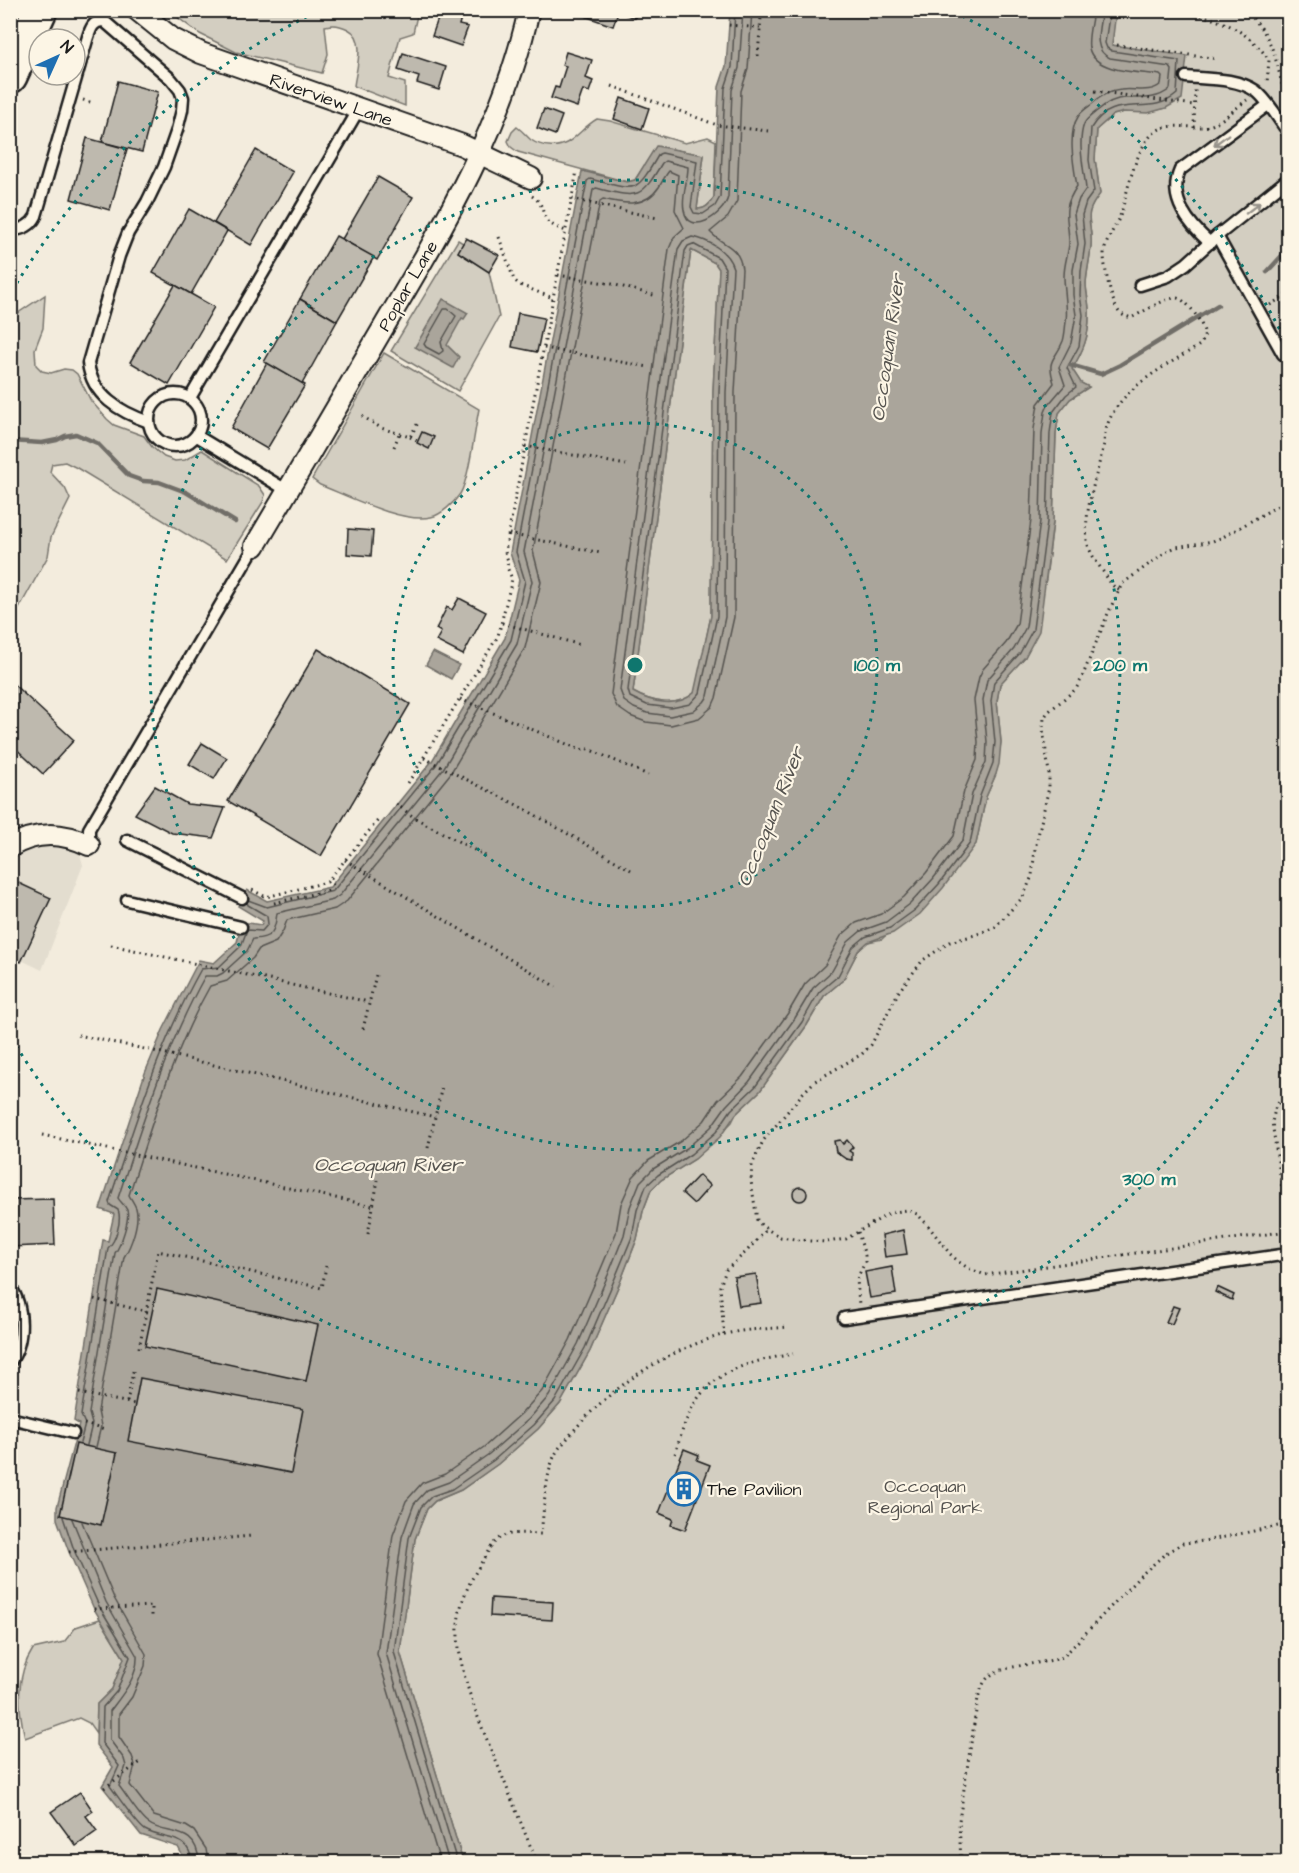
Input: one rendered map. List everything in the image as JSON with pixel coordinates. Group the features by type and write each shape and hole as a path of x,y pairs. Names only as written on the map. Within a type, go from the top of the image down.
{"highway":[{"path":"10,70 27,10"},
{"path":"10,76 40,10"}],"street":[{"name":"Riverview Lane","path":"137,10 173,39 201,54 480,153 531,187"},
{"name":"Poplar Lane","path":"255,546 440,231 480,153 514,68 529,10"},
{"path":"10,848 34,836 48,834 66,836 88,845"}],"lane":[{"path":"10,230 24,228 36,216 87,40 93,26 99,21 104,21 171,79 183,98 177,130 164,167 147,202 128,233 119,256 88,363 89,372 95,384 114,406 131,416 149,422"},
{"path":"1186,77 1238,83 1258,92 1288,132"},
{"path":"1268,105 1180,170 1176,178 1183,213 1188,222 1214,239 1261,311 1283,354"},
{"path":"190,398 359,109"},
{"path":"1140,285 1167,276 1186,264 1288,179"},
{"path":"182,394 190,398 200,411 202,420 197,436 184,445 168,445 155,437 149,422 153,406 166,395 182,394"},
{"path":"197,436 288,491"},
{"path":"88,845 89,829 255,546"},
{"path":"127,840 242,898"},
{"path":"127,900 241,927"},
{"path":"844,1318 1288,1254"},
{"path":"10,1286 16,1294 21,1321 18,1349 10,1362"},
{"path":"10,1418 76,1428"}],"path":[{"path":"1244,10 1265,33 1274,48 1288,104"},
{"path":"1192,11 1226,24 1252,41 1269,60"},
{"path":"758,56 761,17"},
{"path":"729,25 760,28"},
{"path":"1117,45 1218,58"},
{"path":"612,86 717,124 768,131"},
{"path":"1095,91 1194,105"},
{"path":"1119,590 1111,584 1095,560 1088,545 1086,533 1104,434 1116,408 1129,392 1200,345 1203,341 1203,328 1187,303 1180,298 1172,297 1131,318 1124,316 1113,300 1104,253 1120,215 1132,174 1155,132 1176,127 1211,126"},
{"path":"408,783 498,636 502,622 512,579 507,567 505,552 577,171"},
{"path":"531,187 548,223 554,228 566,231"},
{"path":"572,199 657,218"},
{"path":"499,237 514,279 520,285 553,298"},
{"path":"558,275 612,284 657,296"},
{"path":"1261,311 1288,294"},
{"path":"544,348 649,367"},
{"path":"362,416 381,428 418,441"},
{"path":"410,437 419,421"},
{"path":"394,447 399,434"},
{"path":"525,446 626,465"},
{"path":"1288,500 1223,537 1167,551 1129,579 1119,590 1082,680 1076,689 1044,718 1043,729 1050,773 1049,787 1028,888 1017,905 995,927 975,936 950,942 922,960 898,991 871,1045 862,1054 815,1081 763,1142 757,1150 752,1165 751,1181 757,1220 780,1237 828,1242 846,1239 890,1213 907,1210 917,1214 959,1262 986,1275 1288,1230 1272,1122 1276,1105 1288,1095"},
{"path":"508,534 601,553"},
{"path":"502,622 581,645"},
{"path":"459,699 581,750 586,748 648,775"},
{"path":"424,758 523,808 631,870"},
{"path":"396,804 415,818 489,858"},
{"path":"248,888 266,897 327,882 379,819"},
{"path":"345,860 556,987"},
{"path":"274,903 334,889 331,877"},
{"path":"111,945 369,1002"},
{"path":"363,1029 376,975"},
{"path":"78,1035 435,1117"},
{"path":"428,1148 442,1086"},
{"path":"42,1135 373,1206"},
{"path":"368,1234 378,1180"},
{"path":"724,1335 720,1286 726,1270 767,1229"},
{"path":"858,1232 866,1256 857,1279 861,1316"},
{"path":"139,1348 158,1251 322,1288 326,1266"},
{"path":"94,1299 152,1313"},
{"path":"537,1863 467,1686 459,1641 459,1618 465,1592 489,1550 501,1536 511,1533 541,1534 549,1476 556,1454 580,1423 606,1398 636,1375 671,1354 724,1335 789,1327"},
{"path":"675,1454 694,1405 714,1381 730,1370 747,1363 793,1354"},
{"path":"127,1402 135,1367"},
{"path":"79,1393 135,1404"},
{"path":"76,1428 105,1430"},
{"path":"961,1863 959,1821 978,1698 985,1680 993,1673 1014,1667 1050,1662 1063,1657 1139,1577 1166,1553 1184,1544 1288,1524"},
{"path":"69,1552 252,1536"},
{"path":"94,1609 152,1606 152,1616"},
{"path":"104,1788 142,1761"}],"shaded area":[{"path":"43,841 71,847 80,854 83,865 42,970 11,955 11,861 23,848"}],"green space":[{"path":"169,11 418,11 413,33 400,37 389,78 405,83 405,106 354,86 359,47 354,33 348,29 334,25 325,26 328,54 322,73 236,52 200,34"},
{"name":"Occoquan Regional Park","path":"1116,11 1288,11 1288,1862 463,1862 400,1652 415,1539 427,1509 435,1501 461,1490 498,1464 538,1429 560,1404 590,1351 621,1280 637,1239 643,1211 651,1190 661,1180 695,1159 760,1091 807,1025 824,996 843,980 858,951 868,942 882,939 976,844 986,797 996,774 1001,742 997,701 1000,684 1025,657 1046,579 1053,522 1056,433 1059,413 1070,399 1089,387 1081,383 1072,369 1085,344 1089,324 1086,283 1091,246 1089,214 1100,193 1095,159 1097,129 1113,115 1166,108 1111,45"},
{"path":"597,119 685,143 708,137 716,141 714,197 711,202 697,209 704,155 657,146 635,180 627,182 518,152 511,147 508,141 517,127 535,142 557,146 569,141"},
{"path":"458,240 463,243 458,252 489,272 499,317 458,391 391,351"},
{"path":"691,250 715,263 719,269 713,391 711,616 695,692 680,700 664,702 648,699 633,692"},
{"path":"45,295 43,328 35,349 36,365 42,371 51,373 64,369 72,370 77,374 91,401 107,419 114,425 144,436 164,457 175,461 185,460 202,450 259,486 265,495 263,502 227,559 77,468 65,462 52,464 50,472 65,488 70,499 51,537 48,556 11,623 14,581 10,555 11,310 15,315"},
{"path":"384,353 479,409 469,466 460,494 451,505 431,517 419,518 391,513 320,485 312,479"},
{"path":"100,1619 124,1658 112,1689 97,1704 96,1733 89,1723 79,1718 25,1738 20,1693 23,1670 33,1649 64,1642 76,1627"}],"water":[{"name":"Occoquan River","path":"730,11 1116,11 1112,45 1187,56 1182,99 1166,108 1148,113 1124,112 1113,115 1097,129 1095,159 1100,194 1089,214 1091,246 1086,283 1089,324 1085,344 1072,369 1081,383 1089,387 1070,399 1059,413 1056,433 1053,522 1039,631 1025,657 1000,684 997,701 1001,742 999,764 986,797 976,844 920,914 893,933 868,942 858,951 843,980 824,996 807,1025 760,1091 736,1114 720,1137 695,1159 661,1180 651,1190 643,1211 637,1239 621,1280 590,1351 560,1404 538,1429 498,1464 461,1490 435,1501 427,1509 415,1539 400,1652 463,1862 186,1862 178,1847 141,1835 102,1786 113,1767 96,1745 97,1704 112,1689 124,1658 94,1609 57,1519 57,1507 79,1424 74,1421 103,1240 108,1241 114,1214 100,1209 145,1073 163,1030 199,960 214,963 237,942 242,922 261,925 263,921 238,906 247,890 267,901 330,887 432,761 505,638 519,580 510,553 582,171 627,182 635,180 656,146 704,155 697,209 707,206 714,197 719,87 726,66","holes":["691,250 715,263 719,269 713,391 711,616 694,693 680,701 656,701 633,692"]},
{"path":"443,299 468,313 464,319 462,318 447,345 459,357 453,368 415,347"},
{"path":"433,652 459,665 451,679 426,665"}],"building":[{"path":"441,10 463,10 459,25 468,27 461,46 432,36"},
{"path":"580,10 638,10 635,18 618,12 613,26 579,14"},
{"path":"566,52 592,60 586,78 593,81 589,92 583,90 577,107 551,98 555,87 559,88 566,66 562,65"},
{"path":"403,53 446,67 439,90 417,83 419,77 398,70"},
{"path":"118,81 158,92 142,152 102,142"},
{"path":"621,98 649,108 642,129 614,119"},
{"path":"544,109 562,116 555,135 537,128"},
{"path":"87,138 127,149 110,210 71,199"},
{"path":"256,150 293,172 251,245 214,223"},
{"path":"378,177 413,197 377,260 342,239"},
{"path":"189,209 227,231 191,294 153,273"},
{"path":"336,236 374,257 337,321 300,299"},
{"path":"466,238 499,255 489,272 458,252"},
{"path":"175,285 214,307 169,385 130,362"},
{"path":"300,299 337,321 302,384 264,362"},
{"path":"518,313 544,318 537,352 512,347"},
{"path":"267,363 305,385 267,449 231,428"},
{"path":"422,432 434,437 429,449 417,443"},
{"path":"348,529 373,531 371,556 347,554"},
{"path":"459,598 486,612 463,655 436,641 441,632 436,629 447,607 452,610"},
{"path":"318,649 410,704 321,856 228,801"},
{"path":"10,681 74,740 43,774 10,743"},
{"path":"202,743 227,758 214,779 189,764"},
{"path":"155,786 187,804 225,808 213,838 172,833 135,814"},
{"path":"10,879 51,898 21,962 10,957"},
{"path":"840,1140 843,1144 847,1140 853,1147 849,1151 852,1153 852,1160 836,1152 834,1141"},
{"path":"699,1175 710,1186 694,1204 682,1193"},
{"path":"800,1187 805,1189 807,1194 805,1199 800,1201 795,1199 793,1194 795,1189"},
{"path":"53,1199 55,1245 10,1247 10,1200"},
{"path":"903,1230 907,1254 885,1257 882,1235"},
{"path":"892,1267 896,1294 870,1298 865,1272"},
{"path":"756,1274 761,1303 739,1306 734,1277"},
{"path":"1217,1287 1234,1295 1232,1300 1215,1292"},
{"path":"157,1289 318,1325 306,1381 145,1346"},
{"path":"1173,1306 1179,1308 1172,1324 1166,1322"},
{"path":"140,1378 303,1409 291,1473 128,1441"},
{"path":"76,1444 117,1453 101,1525 60,1515"},
{"name":"The Pavilion","path":"684,1449 699,1455 697,1460 710,1465 685,1530 671,1525 673,1519 659,1513"},
{"path":"491,1598 553,1602 552,1620 490,1616"},
{"path":"10,1616 15,1616 17,1646 10,1646"},
{"path":"80,1792 93,1811 86,1816 97,1831 76,1846 51,1812"},
{"path":"132,1858 132,1862 85,1862"}],"waterway":[{"path":"1267,272 1288,249"},
{"path":"1070,365 1101,374 1120,365 1218,305"},
{"path":"10,441 42,443 76,434 97,443 129,476 143,481 159,482 186,492 235,522"}],"place":[{"name":"The Pavilion","path":"684,1489"}]}
